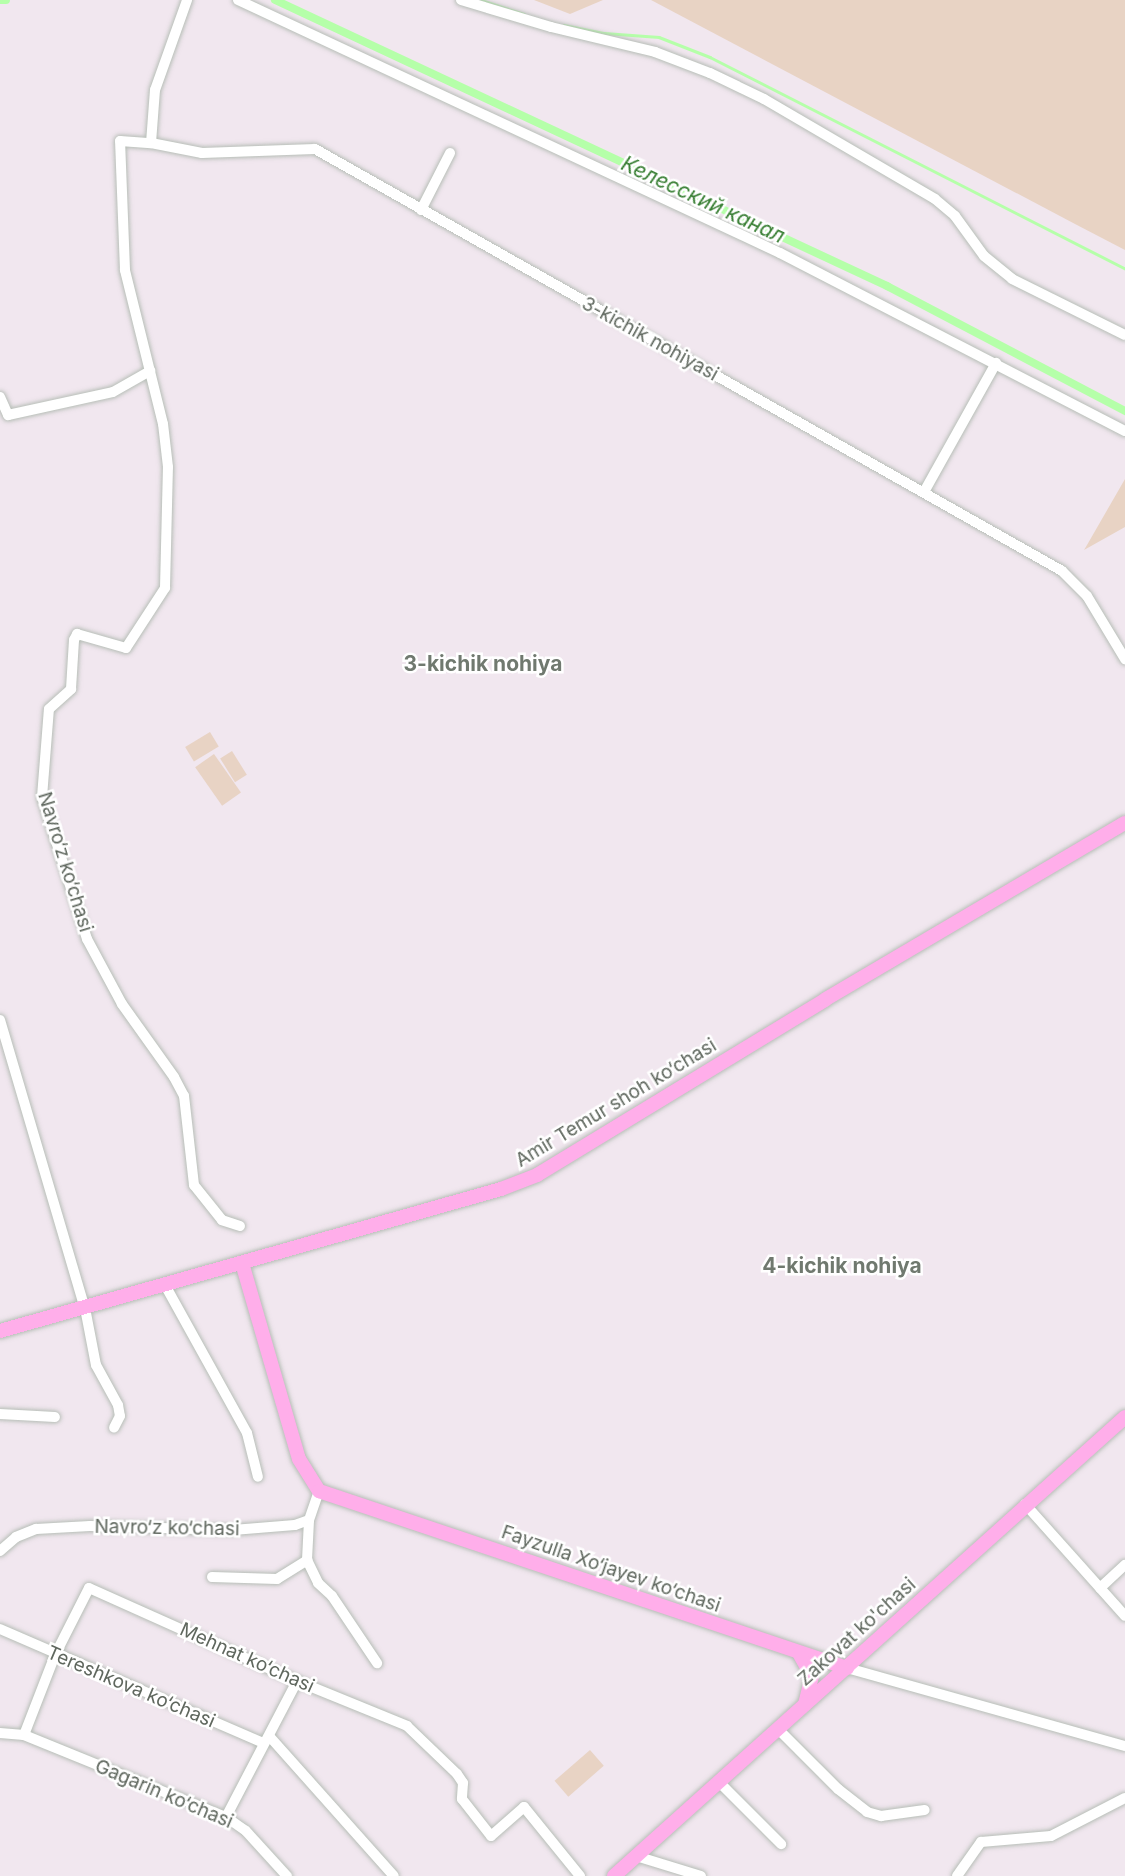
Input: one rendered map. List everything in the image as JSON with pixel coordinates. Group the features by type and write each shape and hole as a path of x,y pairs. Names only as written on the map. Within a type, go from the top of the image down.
{"main road":[{"name":"Amir Temur shoh ko‘chasi","path":"0,1331 501,1189 537,1175 826,999 1125,823"},
{"path":"242,1263 299,1459 319,1491"},
{"name":"Zakovat ko'chasi","path":"614,1876 847,1668 1025,1504 1125,1417"},
{"name":"Fayzulla Xo‘jayev ko‘chasi","path":"319,1491 847,1668"},
{"path":"798,1652 809,1665 812,1676 804,1706"},
{"path":"817,1658 824,1674 823,1689"}],"street":[{"path":"151,143 155,90 187,0"},
{"path":"238,0 780,253 1125,430"},
{"path":"461,0 551,27 655,52 710,73 764,99 935,199 955,216 984,256 1012,279 1125,335"},
{"name":"3-kichik nohiyasi","path":"120,141 151,143 202,153 315,149 1062,571 1087,596 1125,659"},
{"name":"Navro‘z ko‘chasi","path":"120,141 124,270 163,424 168,467 165,588 126,648 77,634 74,640 71,689 49,709 42,797 88,939 122,1004 174,1076 184,1096 194,1185 222,1220 240,1226"},
{"path":"421,210 450,153"},
{"path":"925,492 996,362"},
{"path":"0,397 8,415 113,392 149,371"},
{"path":"0,1020 85,1308 96,1365 118,1405 120,1416 114,1428"},
{"path":"165,1285 247,1433 258,1477"},
{"path":"0,1415 55,1417"},
{"path":"319,1491 309,1520 307,1560 318,1583 332,1597 377,1663"},
{"path":"1025,1504 1125,1616"},
{"name":"Navro‘z ko‘chasi","path":"0,1551 16,1537 36,1529 90,1526 233,1530 276,1528 309,1520"},
{"path":"212,1577 277,1579 307,1560"},
{"path":"1100,1588 1125,1564"},
{"name":"Mehnat ko‘chasi","path":"55,1655 89,1587 297,1681 407,1726 457,1774 463,1783 462,1799 491,1836 524,1807 579,1876"},
{"name":"Tereshkova ko‘chasi","path":"0,1629 55,1655 266,1740 394,1876"},
{"path":"24,1735 55,1655"},
{"name":"Fayzulla Xo‘jayev ko‘chasi","path":"847,1668 1125,1746"},
{"path":"226,1817 297,1681"},
{"path":"778,1729 838,1789 867,1812 881,1816 925,1810"},
{"name":"Gagarin ko‘chasi","path":"0,1733 24,1735 226,1817 247,1831 287,1876"},
{"path":"719,1782 780,1844"},
{"path":"957,1876 981,1842 1051,1836 1125,1798"},
{"path":"636,1856 701,1876"}],"shaded area":[{"path":"534,0 603,0 570,14"},
{"path":"651,0 1125,0 1125,250 1075,224"},
{"path":"1125,479 1125,527 1084,550 1087,545"},
{"path":"210,732 219,747 194,762 185,747"},
{"path":"232,751 247,775 235,782 220,758"},
{"path":"214,754 241,793 222,806 195,767"},
{"path":"590,1750 604,1766 568,1797 555,1781"}],"waterway":[{"path":"0,0 6,0"},
{"name":"Келесский канал","path":"275,0 887,286 1125,411"},
{"path":"481,0 524,14"},
{"path":"564,25 604,33 659,37 710,57 1125,268"}],"district":[{"name":"3-kichik nohiya","path":"483,664"},
{"name":"4-kichik nohiya","path":"842,1266"}]}
